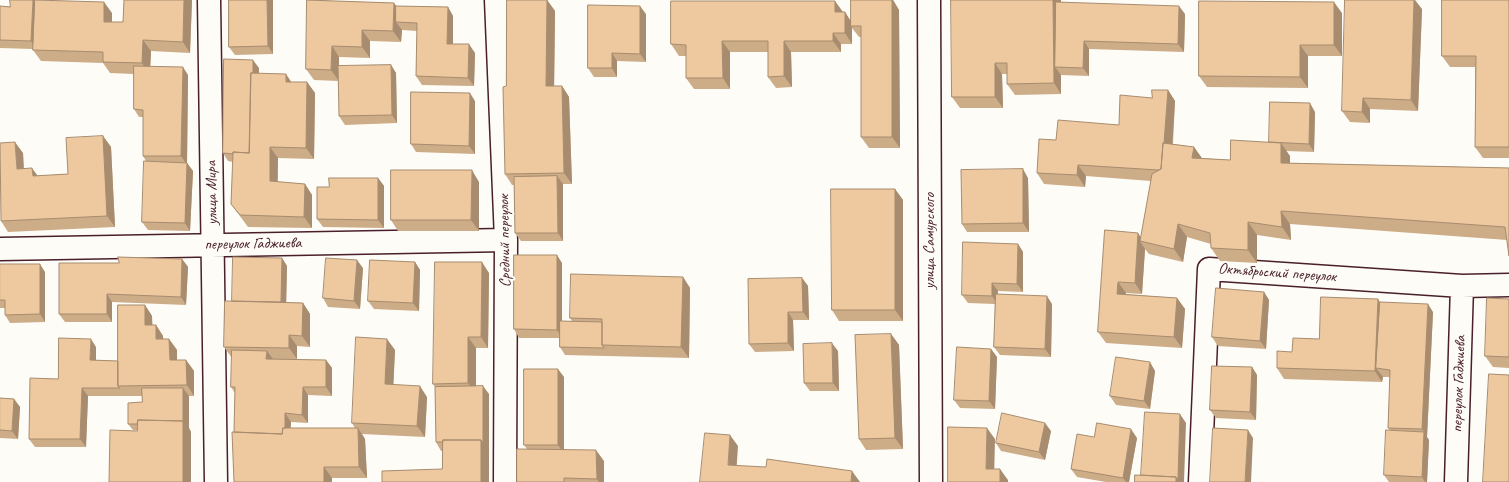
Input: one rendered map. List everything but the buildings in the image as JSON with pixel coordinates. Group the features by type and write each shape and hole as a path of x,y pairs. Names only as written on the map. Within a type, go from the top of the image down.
{"street":[{"name":"улица Мира","path":"209,0 216,482"},
{"name":"Средний переулок","path":"496,0 506,240 505,482"},
{"name":"улица Самурского","path":"929,0 930,482"},
{"name":"переулок Гаджиева","path":"0,249 506,240"},
{"name":"Октябрьский переулок","path":"1200,482 1209,269 1462,286 1509,286"},
{"name":"переулок Гаджиева","path":"1456,482 1462,286"}]}
